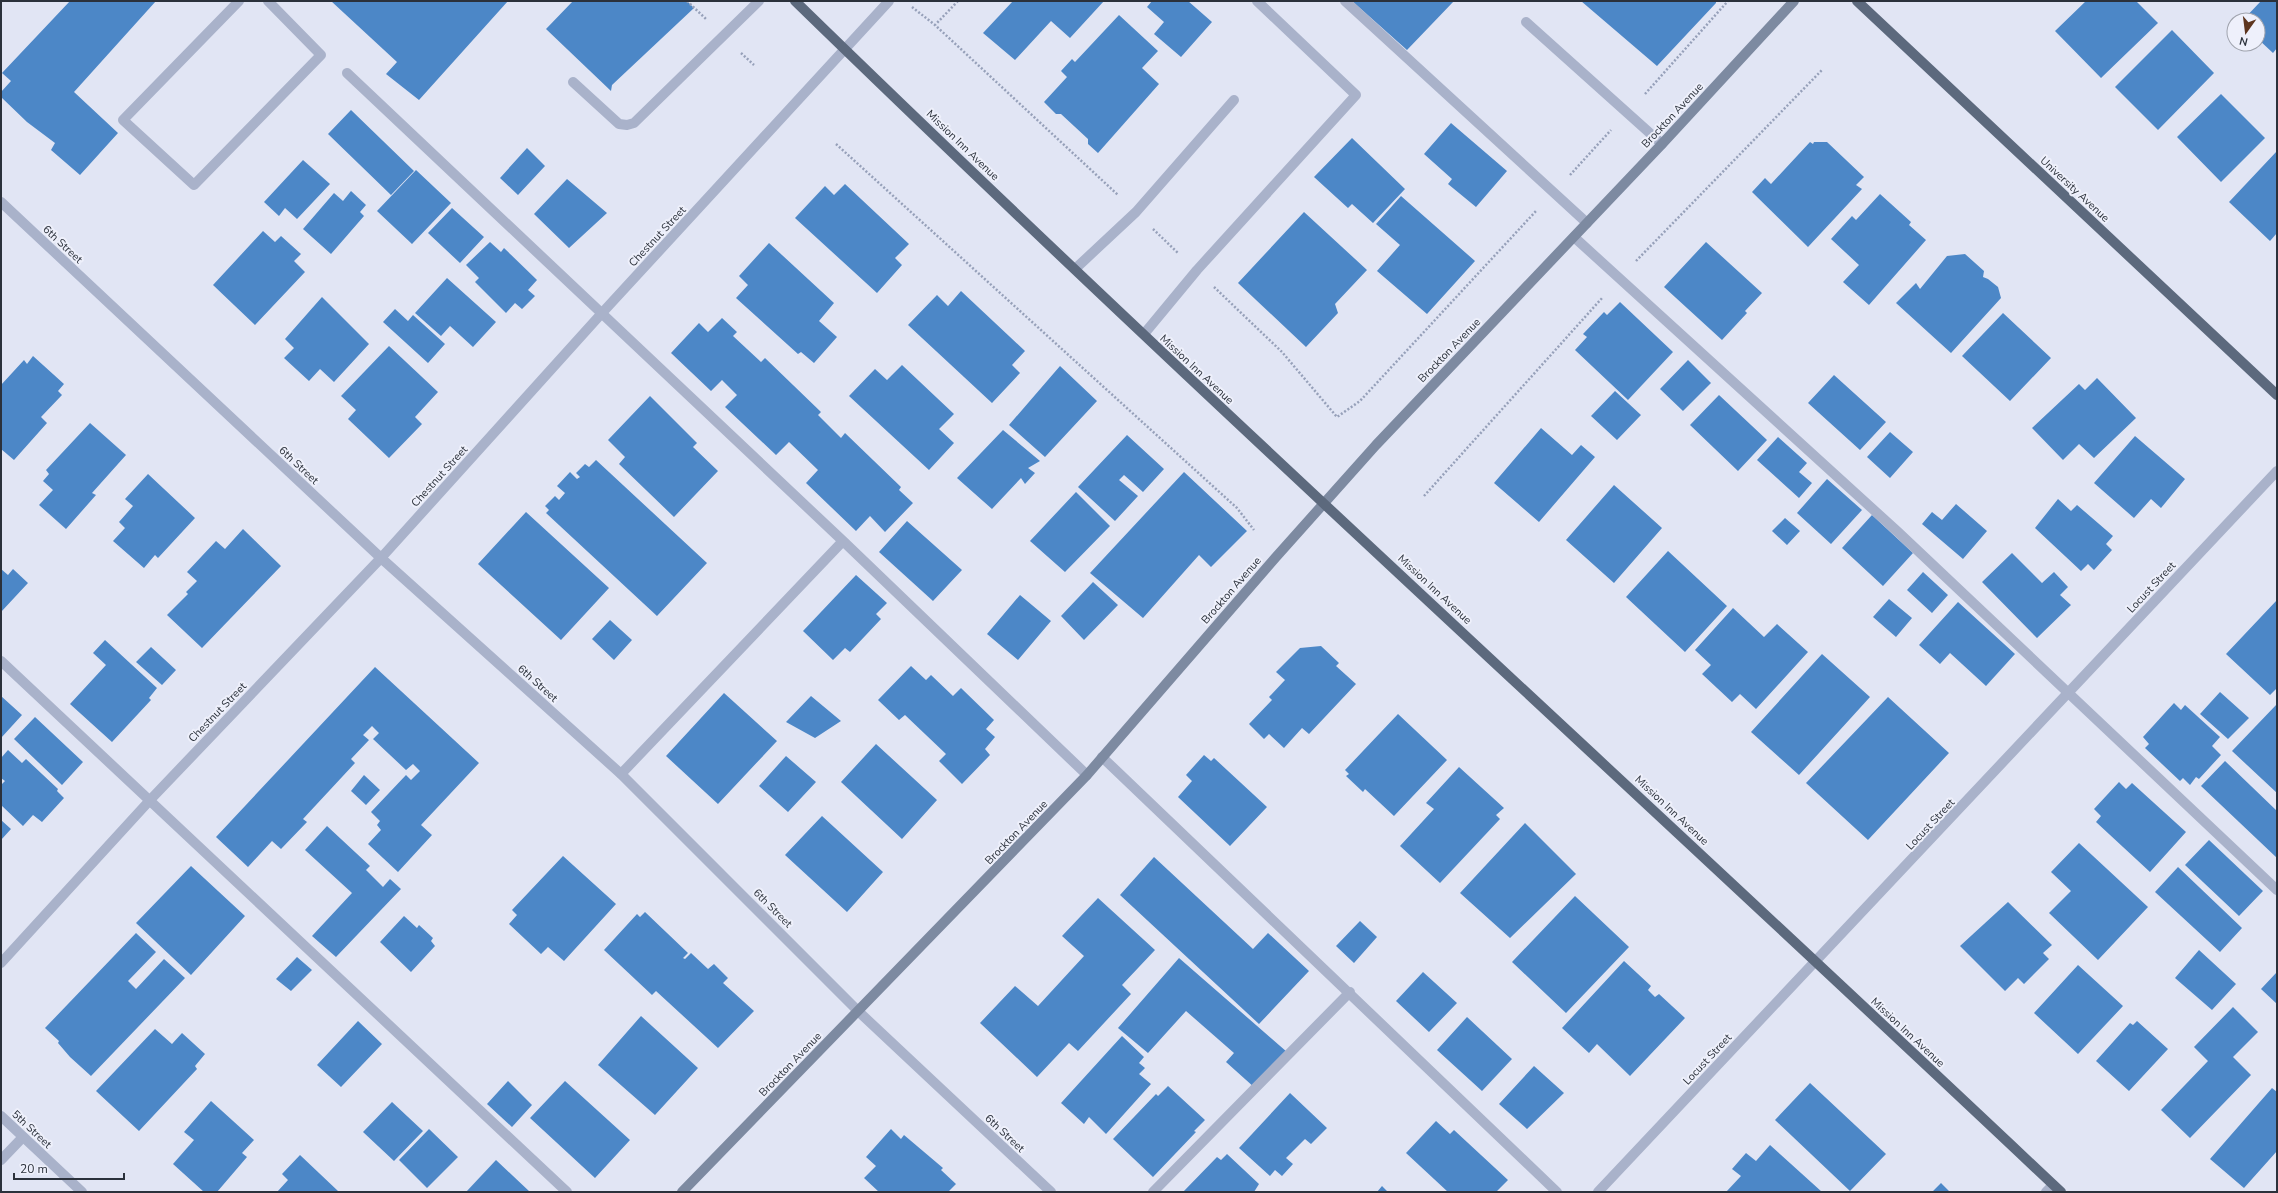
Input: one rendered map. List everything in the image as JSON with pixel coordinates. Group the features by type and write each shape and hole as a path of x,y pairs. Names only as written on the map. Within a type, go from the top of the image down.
{"main road":[{"name":"Mission Inn Avenue","path":"795,1 1144,334 1817,962 2049,1188 2061,1192"},
{"name":"University Avenue","path":"1857,1 2277,395"}],"street":[{"path":"239,1 123,120 194,185 321,55 268,1"},
{"path":"573,82 619,124 627,126 634,123 758,1"},
{"name":"Chestnut Street","path":"1,962 151,799 381,558 602,312 889,1"},
{"path":"1144,334 1197,270 1356,95 1256,1"},
{"path":"1345,1 1586,223"},
{"name":"Brockton Avenue","path":"682,1192 859,1012 1087,775 1324,503 1662,144 1794,1"},
{"path":"1526,22 1662,144"},
{"path":"347,73 602,312 1087,775"},
{"path":"1075,269 1136,212 1234,100"},
{"name":"6th Street","path":"1,202 381,558 621,774 859,1012 1051,1192"},
{"path":"1574,237 1892,526 2277,890"},
{"name":"Locust Street","path":"1598,1192 1817,962 2277,471"},
{"path":"621,774 843,541"},
{"path":"1,660 151,799 567,1192"},
{"path":"1102,757 1350,992 1557,1192"},
{"path":"1153,1192 1350,992"},
{"name":"5th Street","path":"1,1116 82,1192"},
{"path":"1,1160 23,1137"}],"path":[{"path":"936,25 958,1"},
{"path":"909,5 936,25 1197,270 1282,352 1337,417 1360,401 1628,112 1728,1"},
{"path":"836,144 1237,508 1254,530"}],"building":[{"path":"70,1 156,1 74,92 118,133 80,175 51,150 55,143 27,122 1,97 1,92 11,81 2,73"},
{"path":"331,1 508,1 419,100 386,74 397,62"},
{"path":"573,1 687,1 694,8 612,85 611,91 546,29"},
{"path":"1013,1 1104,1 1070,38 1051,21 1015,60 983,33"},
{"path":"1152,1 1188,1 1212,22 1181,57 1154,34 1164,22 1147,7"},
{"path":"1352,1 1454,1 1407,50"},
{"path":"1581,1 1716,1 1716,3 1657,66"},
{"path":"2086,1 2136,1 2158,23 2101,78 2055,31"},
{"path":"2261,1 2277,1 2277,48 2273,53 2266,46 2266,12 2251,12"},
{"path":"1119,15 1158,51 1142,68 1159,84 1098,153 1088,144 1088,139 1061,114 1056,114 1044,102 1067,77 1061,71 1072,59 1075,62"},
{"path":"2172,30 2214,73 2158,130 2115,87"},
{"path":"2221,94 2265,138 2221,182 2177,137"},
{"path":"351,110 414,171 391,195 328,134"},
{"path":"1451,123 1507,171 1476,207 1448,184 1452,179 1424,154"},
{"path":"1352,138 1405,189 1373,223 1352,204 1348,208 1314,177"},
{"path":"1810,142 1813,144 1814,142 1827,142 1864,177 1856,185 1862,189 1808,247 1752,192 1765,178 1771,184"},
{"path":"527,148 545,166 518,195 500,178"},
{"path":"2277,151 2277,233 2270,241 2229,202"},
{"path":"303,160 330,184 297,219 285,208 279,216 264,202"},
{"path":"416,170 451,203 412,244 377,211"},
{"path":"567,179 607,213 569,248 534,214"},
{"path":"845,184 909,244 895,258 902,265 877,293 795,218 825,186 834,195"},
{"path":"351,191 366,205 360,212 364,216 331,254 303,229 334,193 343,201"},
{"path":"1880,194 1911,222 1909,225 1926,240 1869,305 1843,282 1859,265 1831,239 1852,216 1856,220"},
{"path":"1401,196 1475,261 1427,314 1377,271 1400,245 1376,224"},
{"path":"452,208 484,237 460,263 428,233"},
{"path":"1304,212 1367,270 1335,304 1338,313 1306,347 1238,283"},
{"path":"263,231 275,242 281,236 301,254 294,261 305,272 255,325 213,285"},
{"path":"490,242 501,252 504,248 537,280 528,290 535,296 522,309 515,303 506,313 475,282 479,278 466,265"},
{"path":"1706,242 1762,293 1745,311 1747,313 1722,340 1664,287"},
{"path":"769,243 834,303 819,321 837,337 814,363 801,352 798,354 736,298 748,285 739,276"},
{"path":"1965,254 1984,271 1983,277 1998,287 2001,298 1951,353 1896,303 1916,283 1920,289 1947,256"},
{"path":"447,278 496,322 473,347 450,326 441,336 415,313"},
{"path":"961,291 1025,351 1012,365 1020,373 992,403 908,325 937,295 948,306"},
{"path":"322,297 369,344 334,382 320,369 309,381 284,358 294,348 285,339"},
{"path":"1620,302 1673,352 1628,400 1575,350 1587,337 1583,334 1604,312 1607,315"},
{"path":"395,309 408,321 413,315 445,344 428,363 383,322"},
{"path":"2003,313 2051,358 2010,401 1962,356"},
{"path":"722,318 737,332 733,336 761,362 765,358 821,412 818,415 841,438 845,433 901,487 899,490 913,503 885,532 870,516 856,531 806,483 818,470 789,442 776,455 725,407 737,395 722,380 711,391 671,353 699,323 708,332"},
{"path":"389,346 438,392 415,417 422,424 389,458 348,419 356,410 341,396"},
{"path":"33,356 64,384 58,391 62,395 41,417 47,423 14,460 1,449 1,385 24,360 27,364"},
{"path":"1688,360 1711,383 1683,411 1660,389"},
{"path":"902,365 954,414 939,429 954,443 929,470 849,396 875,369 887,380"},
{"path":"1060,366 1097,401 1045,457 1009,425"},
{"path":"1834,375 1886,422 1860,450 1808,403"},
{"path":"2097,378 2136,418 2094,458 2079,444 2063,460 2032,428 2079,384 2085,390"},
{"path":"1615,391 1641,415 1617,440 1591,416"},
{"path":"1719,395 1767,440 1738,471 1690,425"},
{"path":"650,396 697,443 693,447 718,471 674,517 619,464 625,457 608,440"},
{"path":"90,423 126,455 92,493 96,495 66,529 39,505 53,490 43,481 49,474 46,470"},
{"path":"1541,428 1572,455 1581,445 1595,457 1539,522 1494,483"},
{"path":"1003,430 1040,461 1028,468 1035,473 1025,484 1021,478 992,509 957,478"},
{"path":"1890,432 1913,452 1890,478 1867,457"},
{"path":"1127,435 1164,469 1143,492 1124,475 1119,480 1138,496 1115,521 1078,487"},
{"path":"2135,436 2185,479 2161,508 2151,499 2134,518 2094,483"},
{"path":"1778,437 1807,463 1799,472 1812,483 1799,498 1757,460"},
{"path":"596,460 707,563 657,616 546,513 549,510 545,506 555,496 559,500 565,493 557,486 570,472 577,479 580,477 576,473 585,464 589,467"},
{"path":"1184,472 1247,531 1211,567 1199,555 1143,618 1090,573"},
{"path":"148,474 195,518 158,558 155,555 144,568 113,541 125,528 119,522 133,506 125,499"},
{"path":"1827,479 1862,510 1831,544 1797,513"},
{"path":"1614,485 1662,528 1614,583 1566,540"},
{"path":"1076,492 1110,526 1065,572 1030,541"},
{"path":"2058,499 2071,511 2077,505 2113,536 2106,544 2112,550 2094,570 2088,564 2081,571 2035,528"},
{"path":"1956,504 1987,531 1963,559 1922,524 1932,512 1942,520"},
{"path":"526,512 609,588 561,640 478,564"},
{"path":"1872,515 1913,553 1883,586 1842,548"},
{"path":"1785,518 1800,531 1787,545 1772,531"},
{"path":"907,521 962,570 933,601 879,552"},
{"path":"243,529 281,566 202,648 167,615 188,594 186,592 197,581 187,572 216,541 225,549"},
{"path":"1668,551 1727,606 1685,652 1626,597"},
{"path":"2012,553 2042,583 2054,572 2068,587 2060,595 2071,605 2037,638 1982,582"},
{"path":"1,569 8,575 13,569 28,583 1,612"},
{"path":"1923,572 1948,595 1932,613 1907,590"},
{"path":"856,575 887,603 876,614 881,619 850,652 845,648 833,660 803,631"},
{"path":"1093,582 1118,605 1084,640 1061,616"},
{"path":"1020,595 1051,621 1018,660 987,634"},
{"path":"1889,599 1912,618 1896,637 1873,617"},
{"path":"2277,600 2277,688 2270,695 2226,654"},
{"path":"1958,602 2015,654 1986,686 1950,653 1940,664 1919,645"},
{"path":"1733,608 1764,637 1777,624 1808,652 1756,709 1740,694 1732,702 1702,674 1711,665 1695,650"},
{"path":"610,620 632,640 614,660 592,639"},
{"path":"105,640 157,688 149,698 151,700 112,742 70,704 106,665 93,653"},
{"path":"1321,646 1339,663 1336,666 1356,684 1309,734 1302,728 1284,748 1269,734 1264,739 1249,724 1272,700 1269,697 1285,680 1276,672 1300,648"},
{"path":"151,647 176,670 162,685 136,662"},
{"path":"1822,654 1870,697 1799,775 1751,732"},
{"path":"911,666 926,680 931,675 953,696 961,688 994,720 986,729 995,737 985,749 990,755 962,784 939,761 946,754 905,715 899,720 878,700"},
{"path":"375,667 479,763 421,825 432,835 398,872 368,844 381,830 377,825 380,821 371,812 406,775 411,780 420,771 413,764 406,770 373,739 379,733 372,726 363,735 369,740 351,759 355,763 303,819 307,822 281,849 272,841 248,867 216,837"},
{"path":"2220,692 2249,718 2228,739 2200,714"},
{"path":"724,693 777,741 718,804 666,756"},
{"path":"1,696 22,715 1,738"},
{"path":"811,696 841,721 815,738 786,722"},
{"path":"1888,697 1949,753 1868,840 1806,783"},
{"path":"2174,703 2181,710 2185,705 2220,737 2212,746 2221,755 2199,779 2196,777 2190,785 2183,778 2180,781 2145,748 2149,744 2143,737"},
{"path":"2277,704 2277,793 2232,751"},
{"path":"1398,714 1447,760 1394,816 1365,789 1363,792 1346,776 1349,774 1345,770"},
{"path":"35,717 83,762 62,785 14,739"},
{"path":"876,744 937,800 902,839 841,782"},
{"path":"8,750 22,763 26,759 58,789 57,791 64,798 42,822 33,815 23,826 1,805 1,785 5,781 1,778 1,758"},
{"path":"1204,755 1211,761 1214,758 1267,807 1230,846 1178,797 1192,781 1186,775"},
{"path":"786,756 816,782 788,812 759,786"},
{"path":"2225,761 2277,811 2277,858 2201,786"},
{"path":"1459,767 1504,808 1496,815 1500,819 1440,883 1400,846 1434,809 1426,803"},
{"path":"364,775 380,790 366,805 351,791"},
{"path":"2119,782 2126,789 2132,783 2186,832 2150,872 2096,822 2101,816 2094,809"},
{"path":"822,816 883,872 847,912 785,855"},
{"path":"1,820 11,829 1,840"},
{"path":"1525,823 1576,874 1510,938 1460,893"},
{"path":"327,826 370,866 366,870 383,887 390,879 401,889 336,957 312,936 352,893 305,850"},
{"path":"2209,840 2263,891 2239,916 2185,865"},
{"path":"2079,843 2148,907 2098,960 2049,913 2071,891 2051,872"},
{"path":"563,856 616,904 564,961 548,947 541,954 509,924 517,915 512,910"},
{"path":"1154,857 1253,949 1268,933 1309,971 1259,1024 1120,895"},
{"path":"191,866 245,916 191,975 136,923"},
{"path":"2178,867 2242,928 2220,952 2155,892"},
{"path":"1575,896 1629,947 1566,1013 1512,962"},
{"path":"1098,898 1155,950 1122,985 1131,994 1078,1051 1069,1043 1037,1077 980,1023 1015,986 1038,1006 1084,956 1062,936"},
{"path":"2008,902 2052,945 2043,953 2049,959 2024,984 2018,978 2005,991 1960,946"},
{"path":"645,912 688,953 683,958 685,959 691,953 708,969 714,964 728,978 723,983 754,1011 718,1048 656,991 652,995 604,950 637,914 640,917"},
{"path":"404,916 417,928 419,925 433,938 431,941 435,946 411,972 380,942"},
{"path":"1360,921 1377,937 1354,963 1336,946"},
{"path":"136,933 156,952 128,981 136,989 164,959 185,978 91,1076 70,1057 58,1043 59,1041 45,1028"},
{"path":"2199,950 2236,984 2212,1010 2175,978"},
{"path":"297,957 312,970 291,991 276,979"},
{"path":"1179,958 1287,1052 1255,1088 1226,1062 1234,1053 1186,1011 1148,1053 1118,1028"},
{"path":"1624,961 1651,986 1648,990 1655,997 1659,994 1685,1018 1630,1076 1597,1044 1589,1053 1562,1028"},
{"path":"2078,965 2123,1006 2078,1054 2034,1013"},
{"path":"1423,972 1457,1003 1429,1032 1396,1001"},
{"path":"2277,972 2277,1004 2261,989"},
{"path":"2233,1007 2258,1032 2233,1057 2251,1075 2190,1138 2161,1110 2208,1061 2194,1047"},
{"path":"641,1016 698,1068 655,1115 598,1065"},
{"path":"1467,1017 1512,1059 1482,1091 1437,1050"},
{"path":"358,1021 382,1044 341,1087 317,1065"},
{"path":"2137,1021 2168,1049 2129,1091 2096,1061 2130,1023 2133,1025"},
{"path":"155,1029 172,1044 182,1033 205,1054 195,1066 197,1069 139,1131 96,1091"},
{"path":"1122,1036 1144,1057 1139,1063 1145,1068 1139,1074 1151,1084 1106,1134 1089,1117 1084,1124 1061,1103"},
{"path":"1534,1066 1564,1093 1527,1129 1499,1104"},
{"path":"508,1081 532,1105 512,1127 487,1104"},
{"path":"565,1081 630,1140 595,1178 530,1118"},
{"path":"1810,1083 1886,1154 1850,1191 1775,1120"},
{"path":"1168,1086 1205,1120 1194,1131 1196,1132 1153,1177 1113,1139 1156,1094 1158,1096"},
{"path":"2272,1088 2277,1092 2277,1151 2244,1188 2210,1159"},
{"path":"1290,1093 1327,1128 1311,1144 1305,1139 1286,1158 1293,1164 1282,1176 1275,1170 1270,1176 1239,1148"},
{"path":"211,1101 254,1140 242,1153 247,1157 217,1192 204,1192 173,1164 194,1140 184,1132"},
{"path":"392,1102 423,1131 394,1161 363,1132"},
{"path":"1436,1121 1450,1134 1454,1130 1508,1180 1496,1192 1448,1192 1406,1153"},
{"path":"429,1129 458,1157 427,1188 399,1160"},
{"path":"891,1129 901,1139 904,1135 943,1168 941,1170 956,1184 948,1192 879,1192 864,1178 876,1166 866,1157"},
{"path":"1770,1145 1822,1192 1726,1192 1741,1176 1732,1169 1746,1153 1756,1161"},
{"path":"1227,1154 1259,1184 1254,1192 1183,1192 1217,1157 1221,1160"},
{"path":"300,1155 338,1191 277,1192 288,1180 282,1174"},
{"path":"496,1160 530,1192 466,1192"},
{"path":"1941,1183 1950,1192 1932,1192"},
{"path":"1382,1186 1388,1192 1377,1192"}]}
